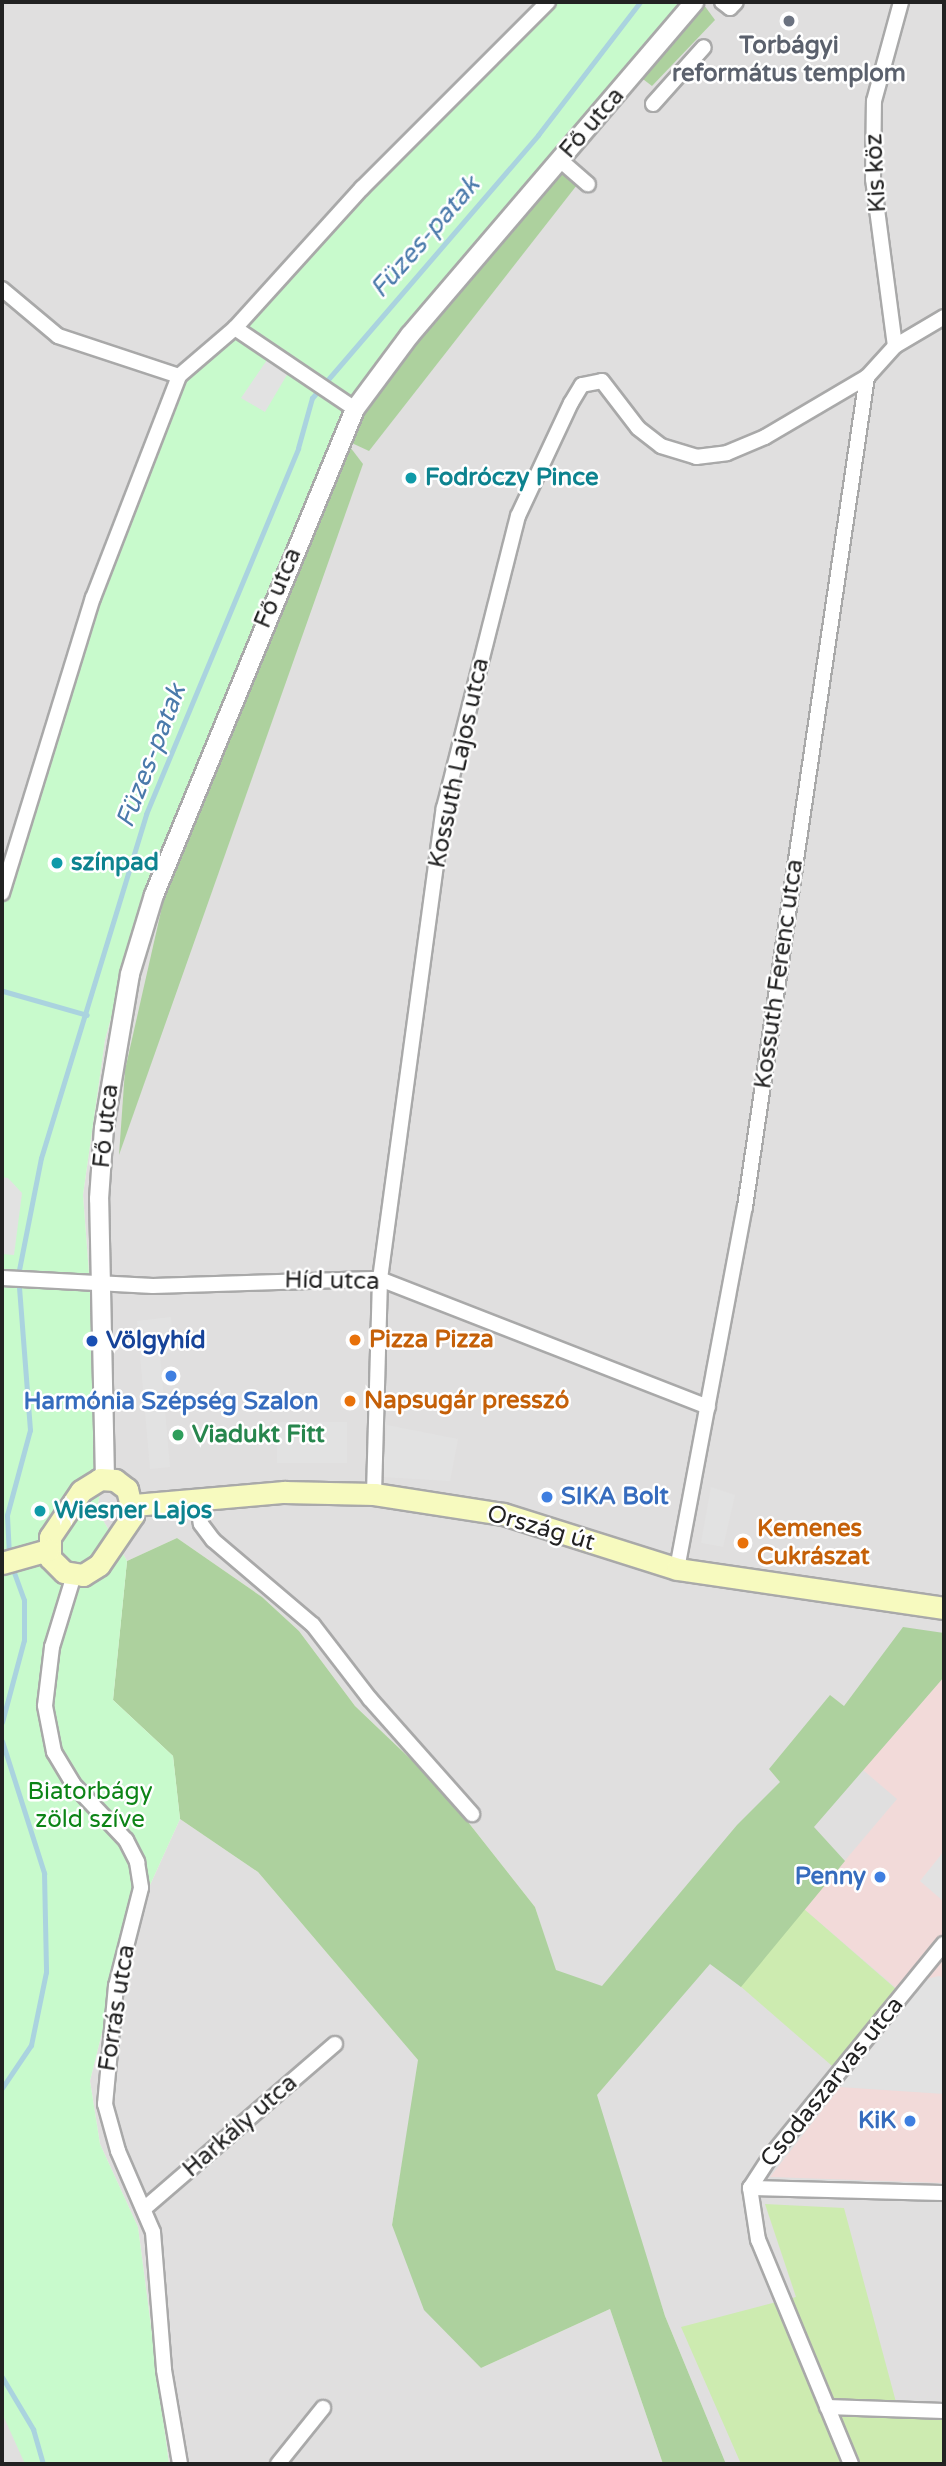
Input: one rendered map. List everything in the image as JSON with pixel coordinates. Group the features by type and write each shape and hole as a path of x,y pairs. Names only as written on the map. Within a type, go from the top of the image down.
{"main road":[{"path":"105,1479 127,1489 134,1506 130,1521 99,1565 74,1575 55,1565 48,1550 52,1532 81,1491 105,1479"},
{"name":"Ország út","path":"134,1506 284,1492 374,1493 503,1514 677,1569 944,1605"},
{"path":"10,1560 48,1550"}],"street":[{"path":"2,893 93,598 179,376 235,328 362,188 548,2"},
{"name":"Fő utca","path":"105,1479 100,1284 104,1128 130,974 154,895 355,409 410,335 694,2"},
{"path":"722,2 730,8 736,2"},
{"name":"Kis köz","path":"895,346 873,179 873,127 874,101 901,2"},
{"path":"653,104 704,47"},
{"path":"560,160 588,184"},
{"path":"2,289 58,336 179,376"},
{"path":"867,377 895,346 944,317"},
{"path":"235,328 355,409"},
{"name":"Kossuth Lajos utca","path":"374,1493 380,1279 447,794 518,516 576,393 592,380 602,381 638,428 661,446 696,457 727,453 765,437 867,377"},
{"name":"Kossuth Ferenc utca","path":"677,1569 745,1207 867,377"},
{"path":"4,1279 100,1284"},
{"name":"Híd utca","path":"100,1284 380,1279 708,1407"},
{"path":"197,1500 201,1524 213,1540 313,1625 370,1699 472,1814"},
{"name":"Forrás utca","path":"74,1575 52,1647 45,1706 54,1752 73,1784 126,1839 137,1862 141,1888 116,1986 105,2104 118,2151 145,2208 153,2232 164,2370 180,2464"},
{"name":"Csodaszarvas utca","path":"851,2464 758,2240 750,2188 786,2137 938,1961 944,1944"},
{"name":"Harkály utca","path":"145,2208 335,2043"},
{"path":"750,2188 944,2193"},
{"path":"827,2407 944,2411"},
{"path":"278,2464 323,2408"}],"shaded area":[{"path":"2,2 550,2 13,853 2,907"},
{"path":"688,2 944,2 944,2464 726,2464 665,2316 535,1907 442,1789 355,1706 299,1631 262,1597 177,1538 127,1561 97,1510 104,1470 83,1195 105,1040 145,893 340,417 398,332"},
{"path":"271,354 291,368 265,412 241,398"},
{"path":"2,1177 8,1178 22,1193 14,1255 2,1254"},
{"path":"171,1317 174,1352 160,1354 170,1467 150,1469 137,1321"},
{"path":"277,1422 347,1422 347,1463 277,1463"},
{"path":"387,1425 458,1439 450,1481 382,1477"},
{"path":"711,1487 735,1495 723,1547 701,1543"},
{"path":"944,1677 944,2183 770,2177 909,1999 804,1909 897,1799 863,1770"},
{"path":"180,1819 258,1872 419,2061 392,2225 481,2368 610,2309 663,2464 169,2464 138,2227 100,2144 90,2081 125,1940"},
{"path":"944,1851 944,1900 943,1901 920,1881"},
{"path":"939,1976 944,1978 944,2094 839,2087 926,1979"},
{"path":"2,2413 18,2441 25,2464 2,2464"}],"green space":[{"name":"Biatorbágy zöld szíve","path":"550,2 688,2 398,332 340,417 145,893 105,1040 83,1195 104,1470 97,1510 127,1561 113,1700 173,1756 180,1819 125,1940 90,2081 100,2144 138,2227 169,2464 25,2464 2,2413 2,907 13,853 93,598 179,376"},
{"path":"704,5 715,20 652,86 635,73"},
{"path":"559,170 577,185 369,451 341,438 459,277"},
{"path":"347,443 363,464 119,1155 125,1070 164,898"},
{"path":"177,1538 262,1597 299,1631 355,1706 442,1789 535,1907 556,1970 602,1986 737,1825 780,1782 769,1769 830,1695 844,1706 903,1627 944,1633 944,1677 814,1827 845,1861 741,1987 710,1964 597,2095 665,2316 726,2464 663,2464 610,2309 481,2368 424,2310 392,2225 418,2060 258,1872 180,1819 173,1756 113,1700 127,1561"},
{"path":"804,1909 908,2000 843,2075 738,1984"},
{"path":"765,2204 844,2208 900,2417 944,2420 944,2464 741,2464 681,2327 796,2297"}],"waterway":[{"name":"Füzes-patak","path":"9,1555 7,1515 30,1430 18,1275 41,1158 146,814 298,448 312,398 538,135 640,2"},
{"path":"3,991 87,1015"},
{"name":"Füzes-patak","path":"2,1722 24,1640 24,1600 11,1565"},
{"name":"Füzes-patak","path":"2,1741 44,1873 46,1972 31,2045 2,2088"},
{"path":"2,2377 33,2429 43,2464"}],"place":[{"name":"Torbágyi református templom","path":"789,21"},
{"name":"Fodróczy Pince","path":"411,478"},
{"name":"színpad","path":"57,863"},
{"name":"Pizza Pizza","path":"355,1340"},
{"name":"Völgyhíd","path":"92,1341"},
{"name":"Harmónia Szépség Szalon","path":"171,1376"},
{"name":"Napsugár presszó","path":"350,1401"},
{"name":"Viadukt Fitt","path":"178,1435"},
{"name":"SIKA Bolt","path":"547,1497"},
{"name":"Wiesner Lajos","path":"40,1511"},
{"name":"Kemenes Cukrászat","path":"743,1543"},
{"name":"Penny","path":"880,1877"},
{"name":"KiK","path":"910,2121"}]}
